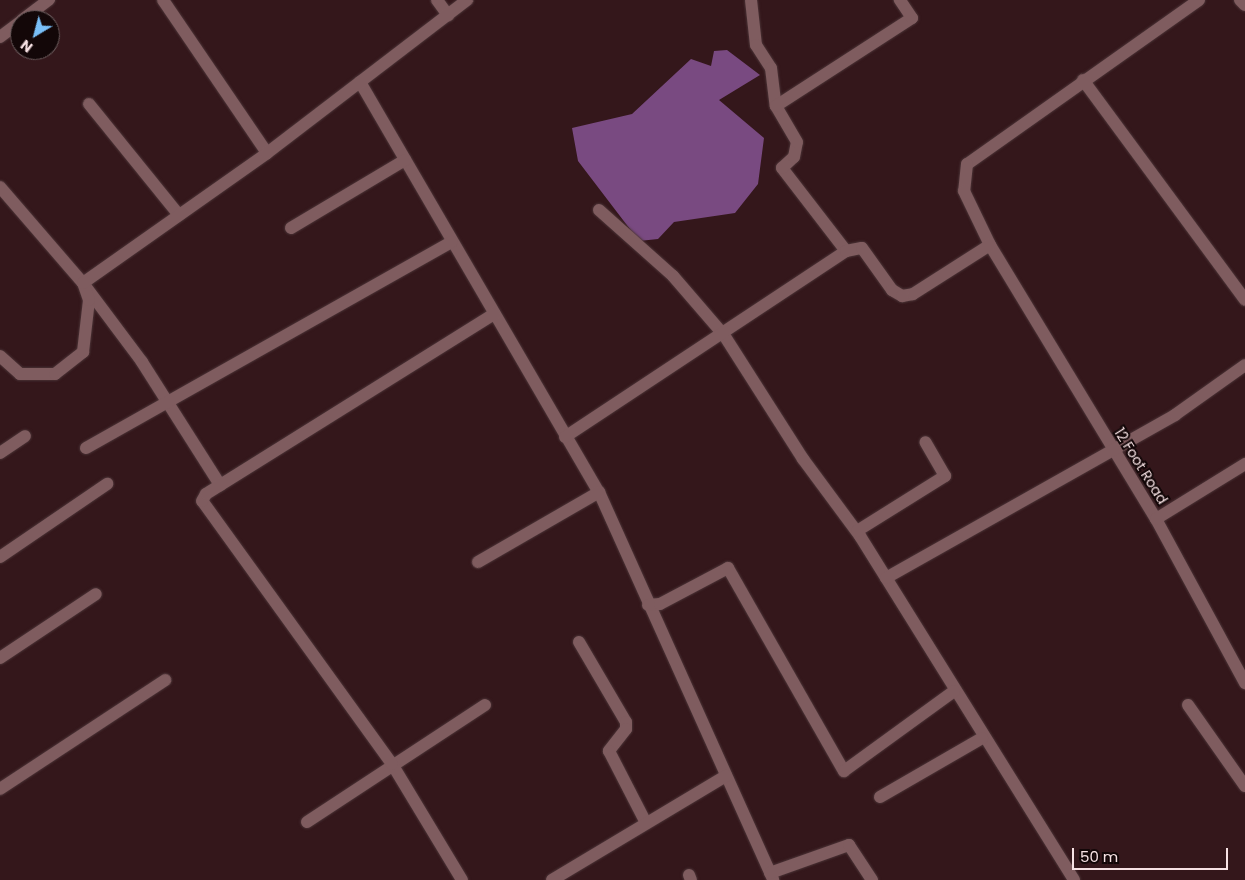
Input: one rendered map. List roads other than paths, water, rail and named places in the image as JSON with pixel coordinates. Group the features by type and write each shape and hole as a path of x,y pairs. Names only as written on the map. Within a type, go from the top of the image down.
{"street":[{"path":"36,10 49,0"},
{"path":"163,0 267,154"},
{"path":"437,0 448,14"},
{"path":"83,283 267,154 467,0"},
{"path":"751,0 756,45 771,68 776,106 797,142 794,157 782,168 846,251"},
{"path":"776,106 912,18 900,0"},
{"name":"12 Foot Road","path":"1199,0 1083,80 967,164 964,191 990,245 1156,519 1245,683"},
{"path":"1240,0 1245,5"},
{"path":"0,37 10,29"},
{"path":"1083,80 1245,300"},
{"path":"360,82 565,437 599,492 771,877 849,845 872,880"},
{"path":"89,104 179,216"},
{"path":"291,228 405,160"},
{"path":"0,187 83,283 168,401 220,485"},
{"path":"599,210 673,276 724,335 803,459 856,531 982,738 1074,880"},
{"path":"86,448 452,242"},
{"path":"565,437 724,335 846,251 862,248 892,290 902,296 913,294 990,245"},
{"path":"0,356 20,374 55,374 83,352 89,300 83,283"},
{"path":"462,880 392,764 202,501 206,494 220,485 494,314"},
{"path":"886,578 1114,451 1175,415 1244,368"},
{"path":"0,454 25,436"},
{"path":"856,531 945,476 925,442"},
{"path":"1156,519 1245,464"},
{"path":"0,557 107,484"},
{"path":"478,562 599,492"},
{"path":"648,605 660,604 728,568 844,771 954,691"},
{"path":"0,658 96,594"},
{"path":"579,642 626,722 626,729 609,751 646,823"},
{"path":"0,790 165,680"},
{"path":"307,822 392,764 485,705"},
{"path":"1188,705 1245,786"},
{"path":"880,797 982,738"},
{"path":"552,880 726,776"}]}
